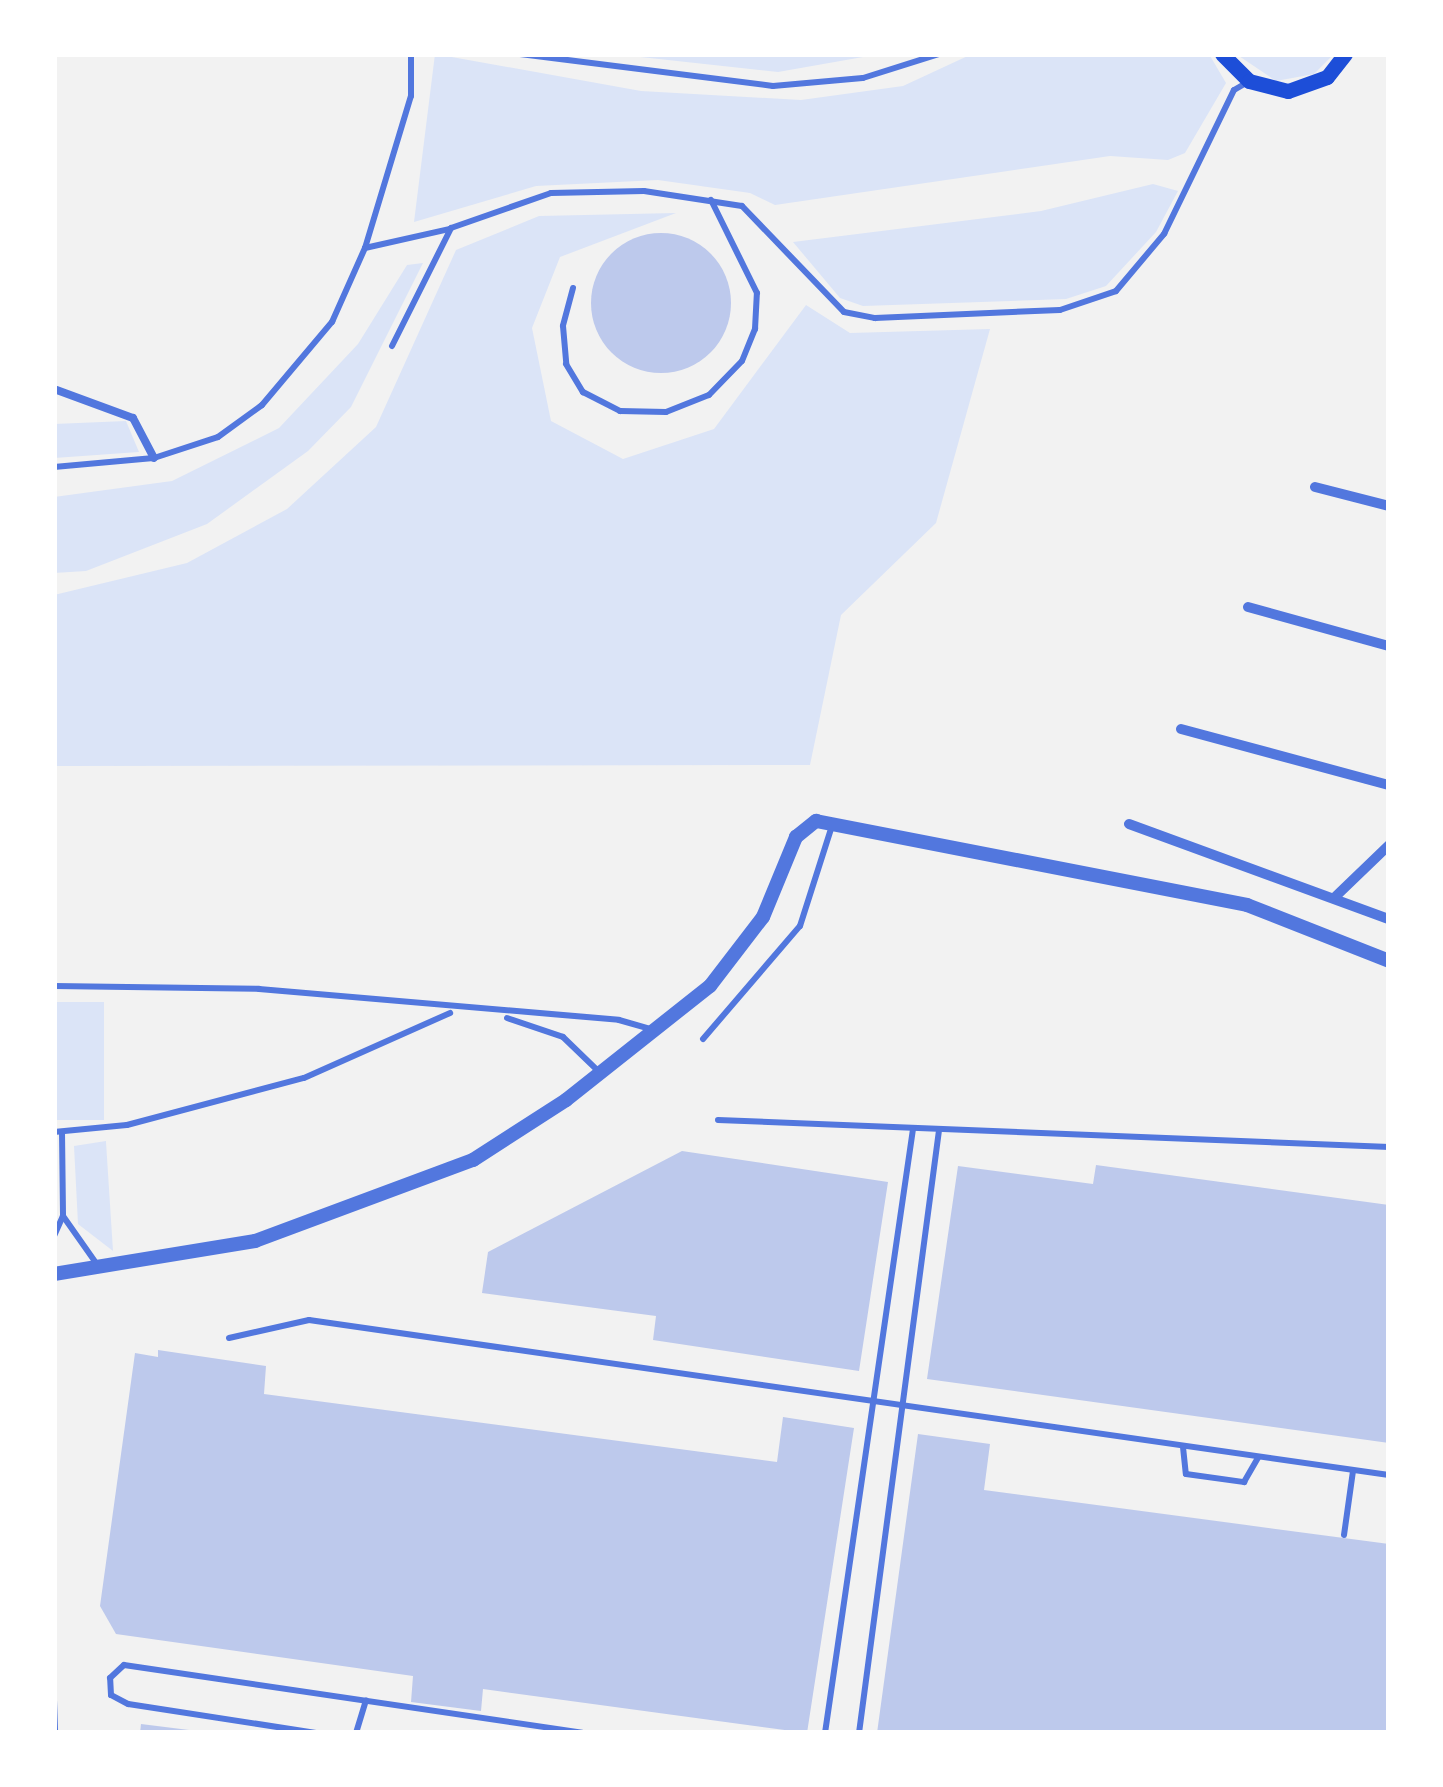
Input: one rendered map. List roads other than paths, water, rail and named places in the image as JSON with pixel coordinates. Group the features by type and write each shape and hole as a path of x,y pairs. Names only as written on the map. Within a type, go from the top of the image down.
{"main road":[{"path":"1222,54 1249,81 1268,89 1309,86 1345,54"}],"street":[{"path":"54,388 133,418 154,458"},
{"path":"1315,487 1389,506"},
{"path":"1248,608 1389,646"},
{"path":"1181,729 1389,785"},
{"path":"54,1274 101,1270 255,1241 401,1192 473,1160 658,1031 710,986 763,916 804,824 833,823 1247,905 1389,961"},
{"path":"1129,824 1389,919"},
{"path":"1335,897 1389,845"}],"lane":[{"path":"54,467 154,458 218,437 262,405 332,322 365,248 411,96 411,54"},
{"path":"520,54 773,86 863,78 939,54"},
{"path":"365,248 451,228 551,193 709,197 763,221 844,312 875,318 1060,310 1116,291 1164,234 1234,90 1249,81"},
{"path":"573,288 563,326 566,364 583,392 620,411 666,412 709,395 742,361 755,329 757,293 746,258 709,197"},
{"path":"392,346 451,228"},
{"path":"704,1039 800,926 833,823"},
{"path":"54,986 259,989 498,1015 603,1018 658,1031"},
{"path":"54,1236 63,1216 58,1132 166,1116 304,1078 452,1011"},
{"path":"498,1015 563,1037 600,1073"},
{"path":"718,1120 1389,1147"},
{"path":"825,1733 913,1129"},
{"path":"859,1733 939,1130"},
{"path":"63,1216 101,1270"},
{"path":"229,1339 309,1320 1389,1475"},
{"path":"1184,1447 1186,1474 1244,1482 1258,1458"},
{"path":"1344,1535 1353,1471"},
{"path":"316,1733 128,1704 112,1695 110,1678 124,1665 530,1729 582,1733"},
{"path":"54,1701 55,1733"},
{"path":"356,1733 366,1701"}]}
